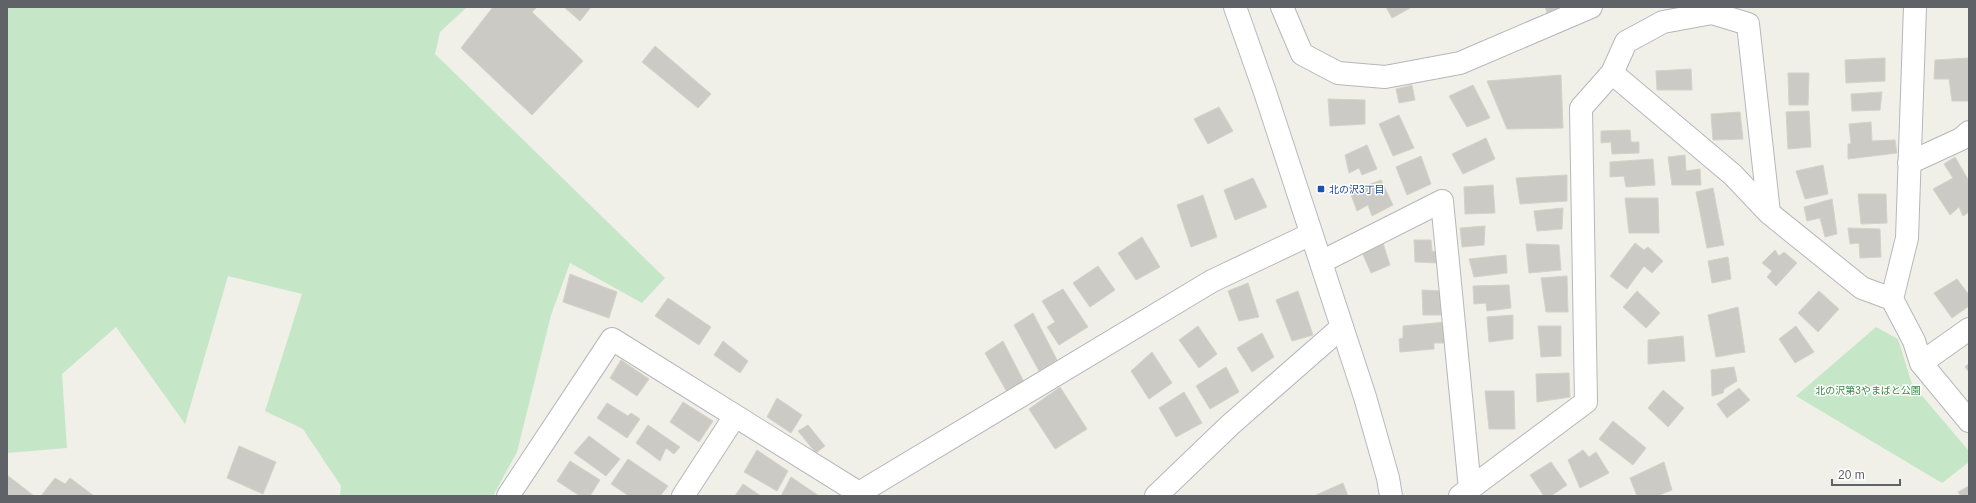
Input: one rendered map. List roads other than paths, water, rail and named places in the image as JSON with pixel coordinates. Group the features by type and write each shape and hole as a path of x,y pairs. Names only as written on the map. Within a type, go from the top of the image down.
{"street":[{"path":"1235,7 1265,92 1367,404 1388,478 1391,496"},
{"path":"1282,7 1302,54 1338,73 1385,77 1460,63 1591,7"},
{"path":"1915,7 1906,238 1892,298 1914,341 1921,363 1969,421"},
{"path":"1465,492 1586,402 1581,108 1612,73 1626,42 1663,22 1712,13 1748,24 1769,213"},
{"path":"1612,73 1733,175 1769,213 1862,288 1892,298"},
{"path":"1909,163 1960,139 1969,132"},
{"path":"1321,262 1442,201 1465,492"},
{"path":"508,496 612,339 858,494 1212,281 1311,234"},
{"path":"1156,496 1230,425 1342,327"},
{"path":"1921,363 1969,329"},
{"path":"683,496 735,416"}],"place":[{"name":"北の沢3丁目","path":"1321,189"}],"park label":[{"name":"北の沢第3やまばと公園","path":"1868,390"}]}
